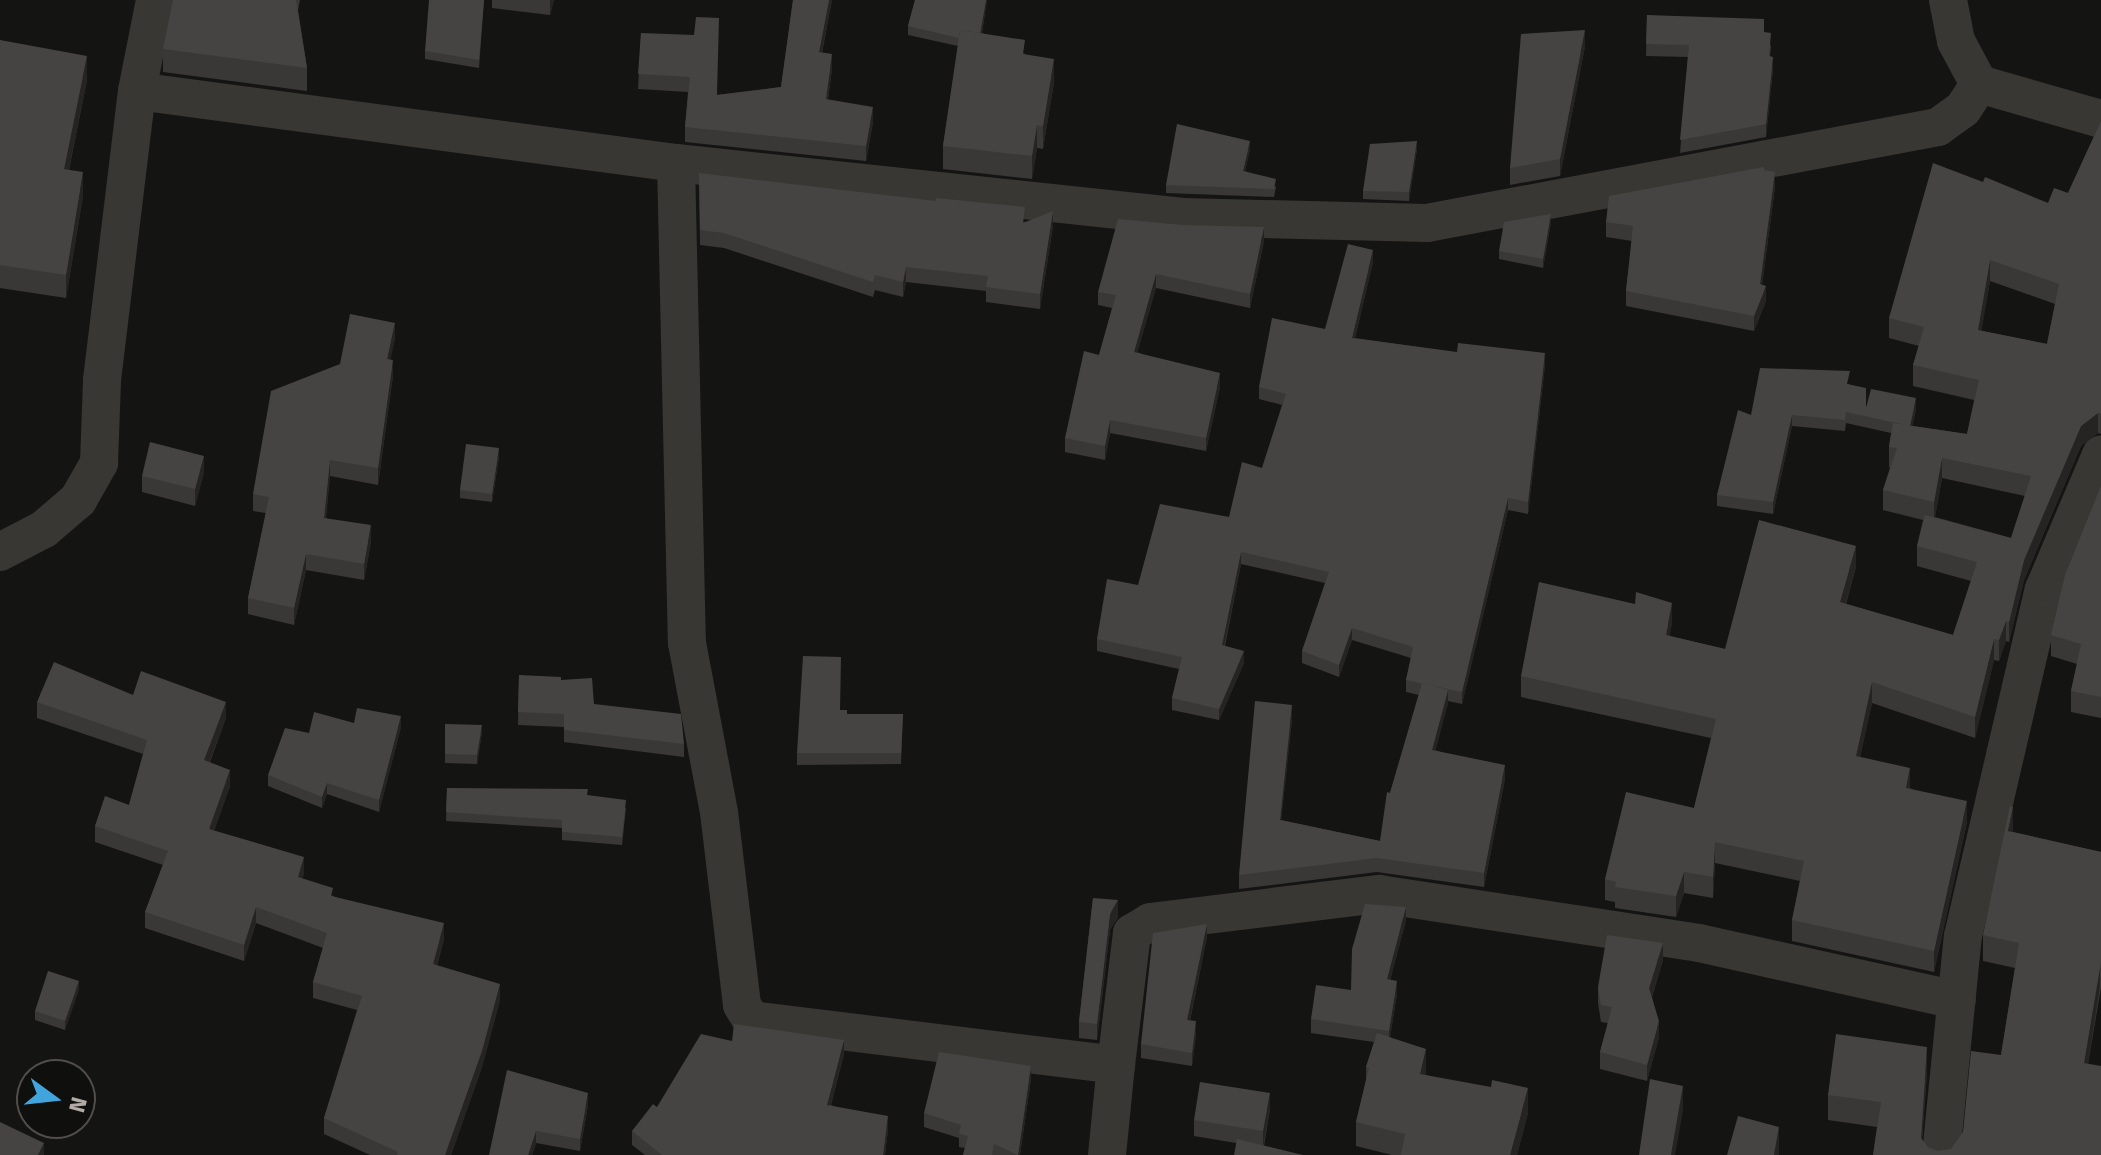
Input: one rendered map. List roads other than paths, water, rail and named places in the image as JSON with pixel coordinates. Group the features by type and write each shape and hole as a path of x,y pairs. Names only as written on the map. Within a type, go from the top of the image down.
{"street":[{"path":"0,552 44,529 78,500 99,463 102,380 137,91 155,0"},
{"path":"1948,0 1956,41 1979,84 2101,119"},
{"path":"137,91 676,163 1183,217 1427,223 1938,127 1963,109 1979,84"},
{"path":"676,163 687,643 719,812 742,1005 751,1020 766,1023 1116,1065"},
{"path":"1941,1155 1963,936 2044,589 2101,455"},
{"path":"1107,1155 1132,933 1150,922 1379,894 1699,943 1957,1000"}]}
